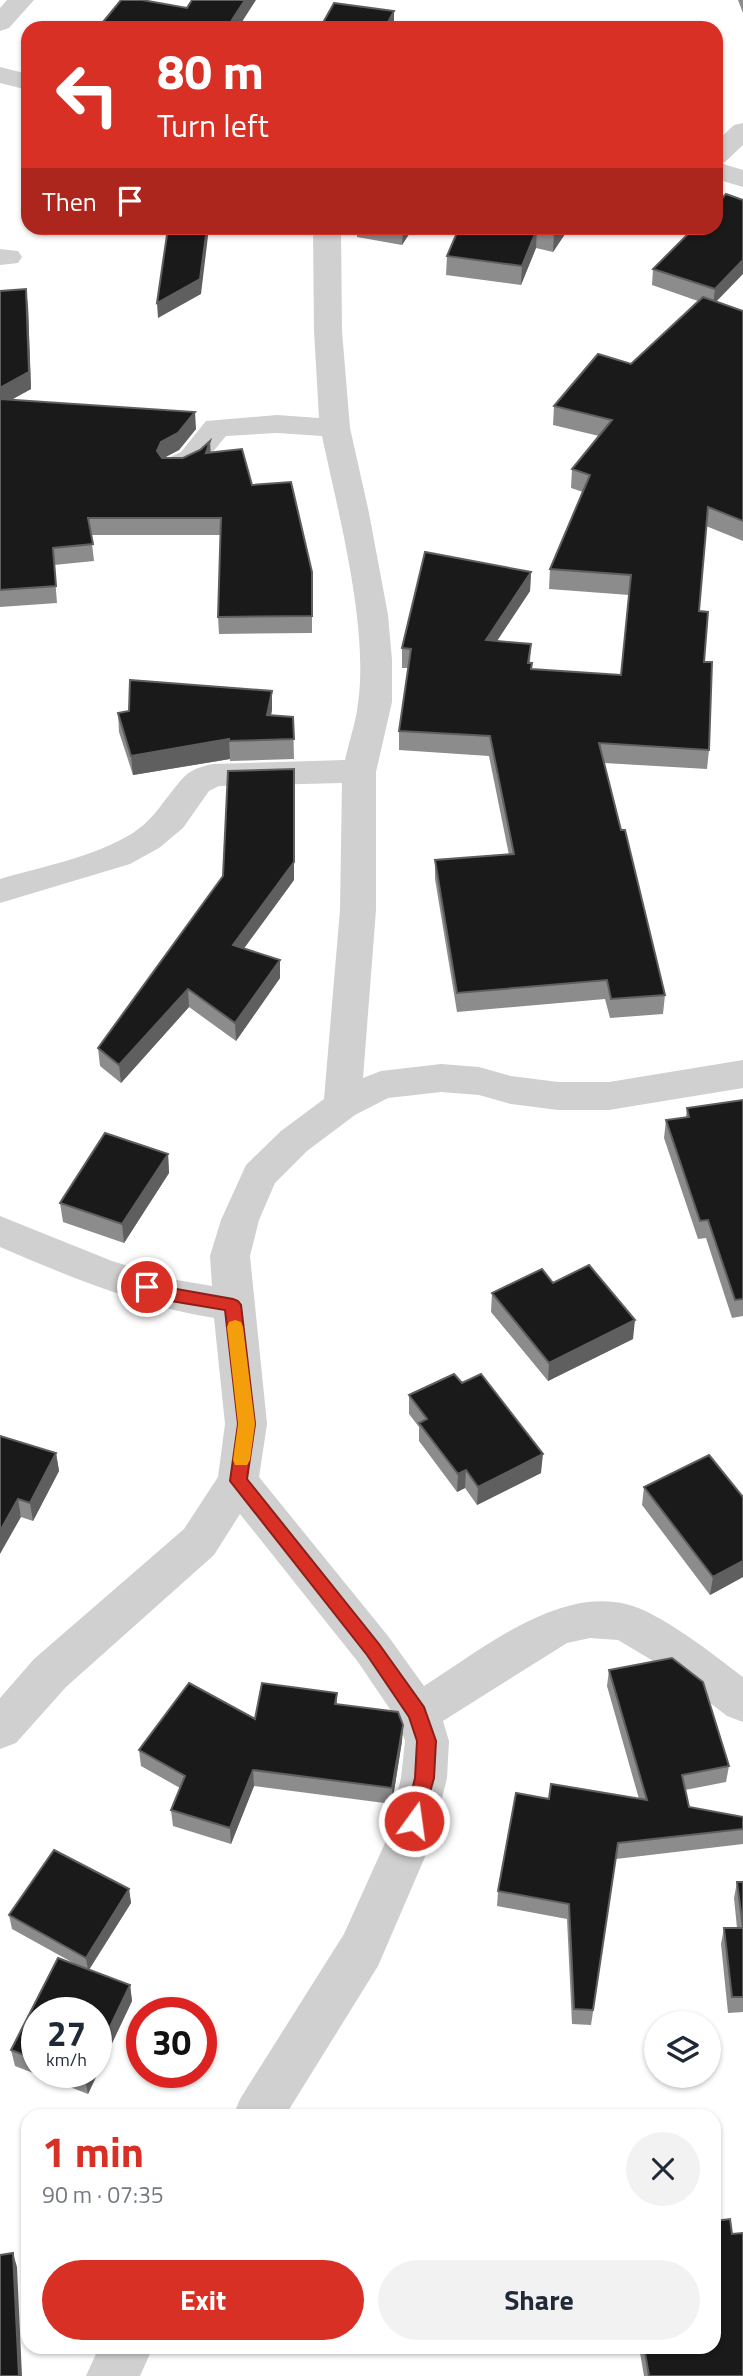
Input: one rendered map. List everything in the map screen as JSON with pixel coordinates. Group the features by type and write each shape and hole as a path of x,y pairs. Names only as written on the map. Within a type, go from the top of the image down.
{"street":[{"path":"0,23 21,0"},
{"path":"0,59 21,65"},
{"path":"0,75 21,80"},
{"path":"723,150 743,131"},
{"path":"723,172 743,178"},
{"path":"327,235 328,331 335,428 372,615 376,660 375,702 359,772 358,910 342,1105"},
{"path":"175,466 192,458 217,427 276,424 335,428"},
{"path":"0,891 118,856 147,840 171,820 197,783 213,775 295,771 359,772"},
{"path":"0,1729 50,1673 199,1542 238,1481 246,1424 230,1256 240,1220 260,1175 294,1141 342,1105 381,1085 442,1078 479,1081 511,1090 558,1096 609,1096 743,1074"},
{"path":"0,1231 99,1272 171,1295 233,1305"},
{"path":"238,1481 373,1649 418,1713 427,1741 424,1778 408,1843 361,1950 261,2109"},
{"path":"418,1713 556,1627 590,1619 625,1622 680,1655 743,1702"},
{"path":"112,2376 123,2354"}],"building":[{"path":"121,0 142,0 187,8 192,0 245,0 232,20 238,21 104,21"},
{"path":"334,3 394,11 389,21 324,21"},
{"path":"726,194 743,200 743,260 715,289 653,269 687,235 723,235 723,197"},
{"path":"167,235 206,235 200,279 157,303"},
{"path":"456,235 535,235 522,266 447,256"},
{"path":"26,289 29,372 0,388 0,291"},
{"path":"703,297 743,311 743,521 708,507 699,611 708,612 704,662 712,662 709,750 599,743 621,830 625,830 665,995 611,999 607,980 457,993 435,860 514,854 490,736 399,731 411,649 402,648 425,552 531,572 486,640 531,644 528,663 532,663 531,669 621,675 631,575 550,569 590,475 572,469 612,420 554,406 598,354 631,364"},
{"path":"0,399 195,412 178,433 161,442 157,451 162,458 183,458 200,450 210,441 206,453 242,449 252,485 291,482 312,572 312,616 218,617 221,518 88,518 93,544 53,548 56,586 0,590"},
{"path":"130,680 272,691 267,715 293,717 294,739 229,739 131,756 118,713 129,711"},
{"path":"294,769 294,862 233,945 280,960 235,1023 188,989 119,1065 98,1048 223,876 228,771"},
{"path":"743,1100 743,1299 735,1300 708,1220 700,1221 666,1120 689,1117 687,1108"},
{"path":"105,1133 168,1154 122,1224 60,1203"},
{"path":"589,1265 635,1320 549,1363 492,1293 542,1269 553,1283"},
{"path":"454,1374 462,1383 481,1374 543,1454 478,1487 466,1470 458,1474 419,1423 427,1419 409,1395"},
{"path":"0,1436 56,1453 30,1503 18,1499 0,1531"},
{"path":"709,1455 743,1497 743,1561 713,1577 644,1487"},
{"path":"672,1658 703,1682 729,1766 682,1775 689,1807 743,1817 743,1829 618,1843 593,2010 574,2009 569,1904 498,1891 516,1793 549,1799 551,1784 647,1800 609,1670"},
{"path":"189,1683 255,1719 262,1683 337,1693 335,1704 398,1712 403,1725 392,1788 253,1770 230,1828 171,1810 185,1776 139,1750"},
{"path":"54,1850 129,1889 86,1958 9,1915"},
{"path":"737,1882 743,1882 743,1928"},
{"path":"724,1928 743,1928 743,1997 732,1997"},
{"path":"58,1958 130,1985 112,2023 112,1997 38,1997"},
{"path":"21,2030 21,2054 11,2050"},
{"path":"730,2219 732,2234 743,2233 743,2376 649,2376 645,2354 721,2354 721,2220"},
{"path":"13,2253 19,2376 0,2376 0,2255"}],"slow traffic":[{"path":"235,1327 246,1424 241,1460"}],"route":[{"path":"147,1287 171,1295 233,1305 246,1424 238,1481 373,1649 418,1713 427,1741 424,1778 414,1821"}]}
